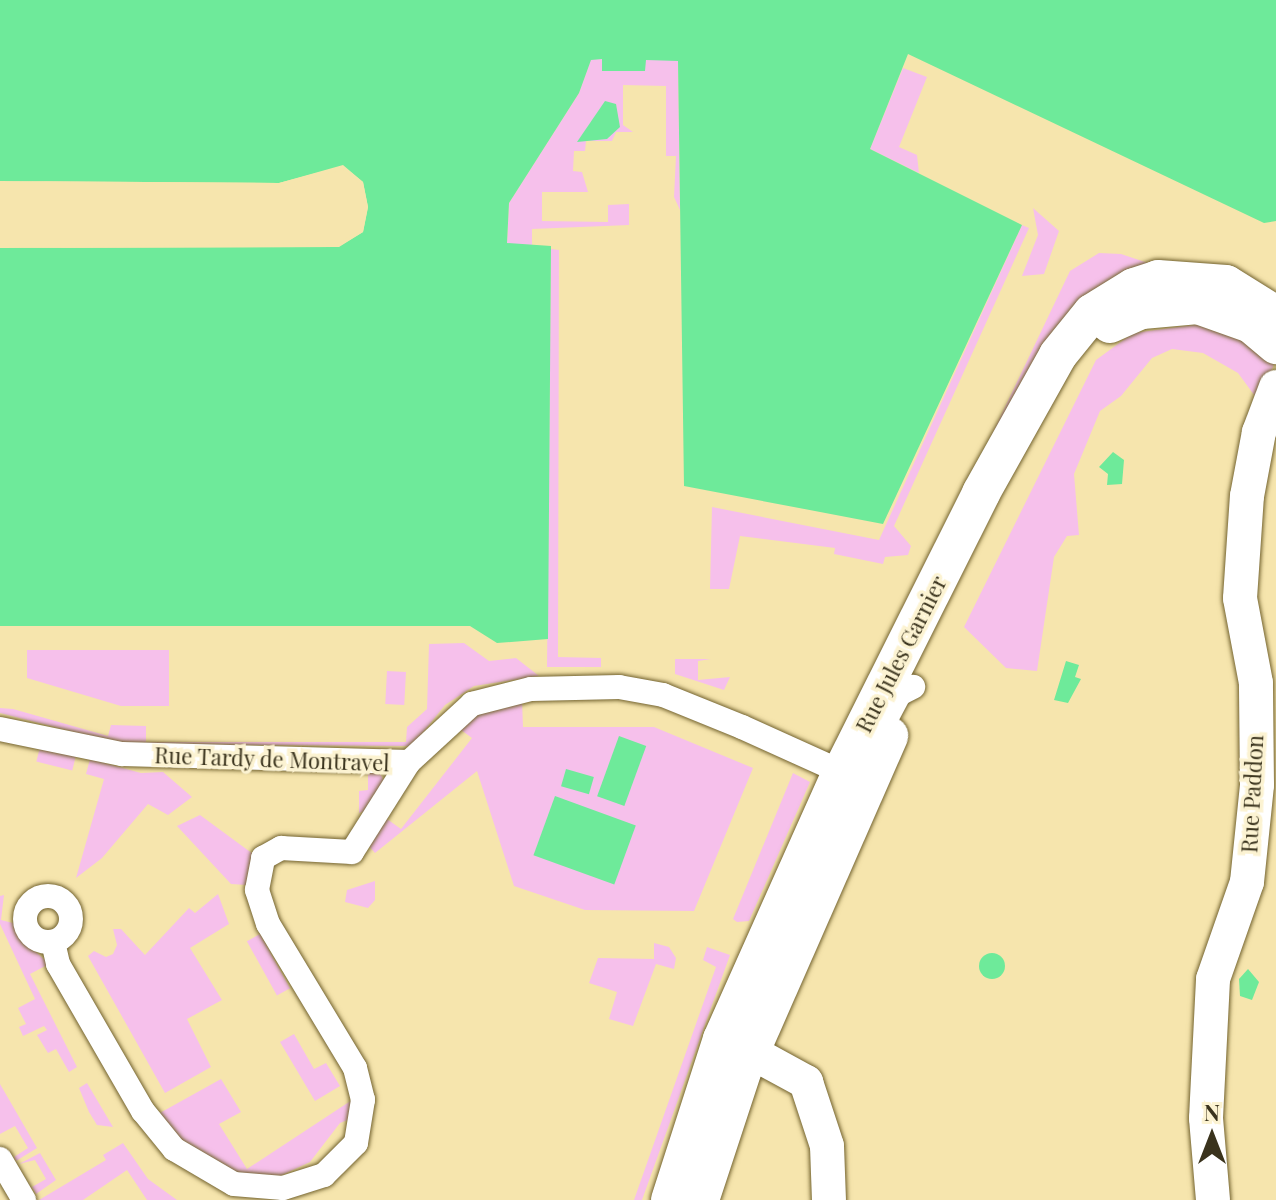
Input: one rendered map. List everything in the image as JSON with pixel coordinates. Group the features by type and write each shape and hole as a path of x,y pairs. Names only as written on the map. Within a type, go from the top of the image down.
{"main road":[{"name":"Rue Jules Garnier","path":"682,1194 751,1052 841,773 981,493 1058,355 1092,313 1134,287 1158,279 1190,278 1226,284 1276,315"},
{"path":"1198,305 1236,306 1276,333"},
{"name":"Rue Jules Garnier","path":"682,1194 722,1039 913,687 1081,356 1111,323 1142,310 1198,305 1251,324 1276,345"}],"street":[{"name":"Rue Paddon","path":"1213,1200 1206,1118 1213,979 1247,882 1257,785 1256,683 1240,598 1246,510 1259,432 1276,387"},
{"name":"Rue Tardy de Montravel","path":"0,729 122,754 409,762 472,704 531,689 619,687 663,695 841,773"},
{"path":"841,773 859,770 899,694 913,687"},
{"path":"53,942 58,964 143,1111 174,1149 234,1184 283,1188 324,1175 356,1143 363,1100 355,1068 268,924 257,890 263,858 281,848 352,852 409,762"},
{"path":"751,1052 806,1082 827,1146 829,1200"},
{"path":"0,1159 24,1200"}],"shaded area":[{"path":"0,0 1276,0 1276,221 1264,223 908,54 870,149 1022,225 883,524 684,486 678,61 646,60 645,71 602,71 602,59 591,60 579,93 509,203 507,243 551,246 548,639 497,643 470,626 0,626 0,248 338,247 363,232 368,207 363,182 343,166 279,183 0,181"},
{"path":"591,59 602,59 603,71 645,71 645,60 678,60 680,210 674,197 676,156 666,156 666,86 623,85 623,125 633,132 616,132 612,141 586,141 585,151 574,151 573,171 582,172 588,192 542,192 542,221 608,222 608,205 629,204 629,225 532,229 532,245 507,244 509,203 579,93"},
{"path":"903,68 927,77 899,147 917,155 919,173 870,149"},
{"path":"605,101 616,104 620,127 607,139 577,142"},
{"path":"1033,208 1059,231 1044,274 1022,276 1038,235"},
{"path":"1022,225 1029,228 894,526 911,546 908,555 885,557 883,564 834,554 835,548 740,536 729,589 710,589 712,507 879,540"},
{"path":"551,249 559,250 558,657 601,658 601,667 547,667"},
{"path":"1099,253 1121,254 1160,267 1095,295 844,744 1070,271"},
{"path":"1209,323 1276,358 1260,403 1238,373 1203,353 1172,349 1152,358 1121,396 1100,411 1074,474 1079,535 1067,536 1054,557 1037,671 1006,668 964,627 1096,360 1133,333"},
{"path":"1113,452 1124,460 1122,484 1107,485 1108,474 1099,467"},
{"path":"464,643 489,661 516,658 539,676 474,686 445,705 412,746 121,744 0,713 0,708 13,709 108,736 111,725 146,726 146,742 406,742 407,727 427,709 429,644"},
{"path":"27,650 169,650 169,706 121,706 27,678"},
{"path":"675,659 711,659 698,661 698,680 730,677 724,690 675,674"},
{"path":"1066,661 1079,665 1075,677 1081,679 1068,703 1054,700"},
{"path":"387,671 406,672 404,705 385,704"},
{"path":"522,701 523,727 654,727 753,768 694,911 585,910 514,886 477,771 375,853 368,845 387,819 401,829 472,738 457,727 474,711"},
{"path":"619,736 646,746 624,806 597,796"},
{"path":"40,747 76,756 72,771 36,762"},
{"path":"90,759 141,773 163,772 192,797 168,815 148,804 102,858 76,878 104,779 86,774"},
{"path":"566,769 594,777 589,794 561,786"},
{"path":"368,771 380,773 385,783 369,810 359,813 359,791 368,790"},
{"path":"793,773 810,782 749,921 737,922 733,919"},
{"path":"555,796 636,825 614,885 533,855"},
{"path":"200,815 253,854 247,885 231,884 177,826"},
{"path":"375,881 375,900 368,908 345,902 347,890"},
{"path":"218,894 229,924 190,948 222,1000 187,1019 211,1067 165,1093 88,956 94,951 106,957 113,954 117,945 113,929 121,929 145,955 189,908 195,913"},
{"path":"4,895 1,920 17,924 22,939 49,964 30,974 77,1067 69,1072 56,1049 48,1053 37,1035 47,1030 44,1026 23,1036 19,1027 26,1024 18,1008 35,999 0,924 0,896"},
{"path":"260,934 290,988 277,995 247,941"},
{"path":"654,943 669,947 676,958 674,969 656,964 633,1026 609,1019 617,992 589,983 598,958 654,959"},
{"path":"707,947 730,955 642,1200 634,1200 716,967 703,960"},
{"path":"992,953 1001,957 1005,966 1001,975 992,979 983,975 979,966 983,957"},
{"path":"1248,969 1259,982 1252,1000 1240,996 1239,979"},
{"path":"294,1034 314,1069 326,1063 340,1086 315,1101 280,1042"},
{"path":"221,1079 241,1112 219,1124 247,1169 352,1100 350,1119 340,1123 310,1162 280,1176 244,1175 216,1165 177,1139 158,1114"},
{"path":"87,1083 113,1127 97,1125 89,1112 79,1088"},
{"path":"0,1084 37,1148 16,1161 14,1157 28,1148 15,1126 0,1134"},
{"path":"123,1143 148,1179 177,1200 147,1200 127,1170 83,1200 39,1200 106,1160 103,1155"},
{"path":"40,1153 56,1180 36,1194 32,1187 46,1179 35,1160 19,1164"}],"pier":[{"path":"343,165 363,182 368,207 363,232 339,247 0,248 337,243 360,230 364,207 360,184 343,170 279,187 0,181 279,183"}]}
